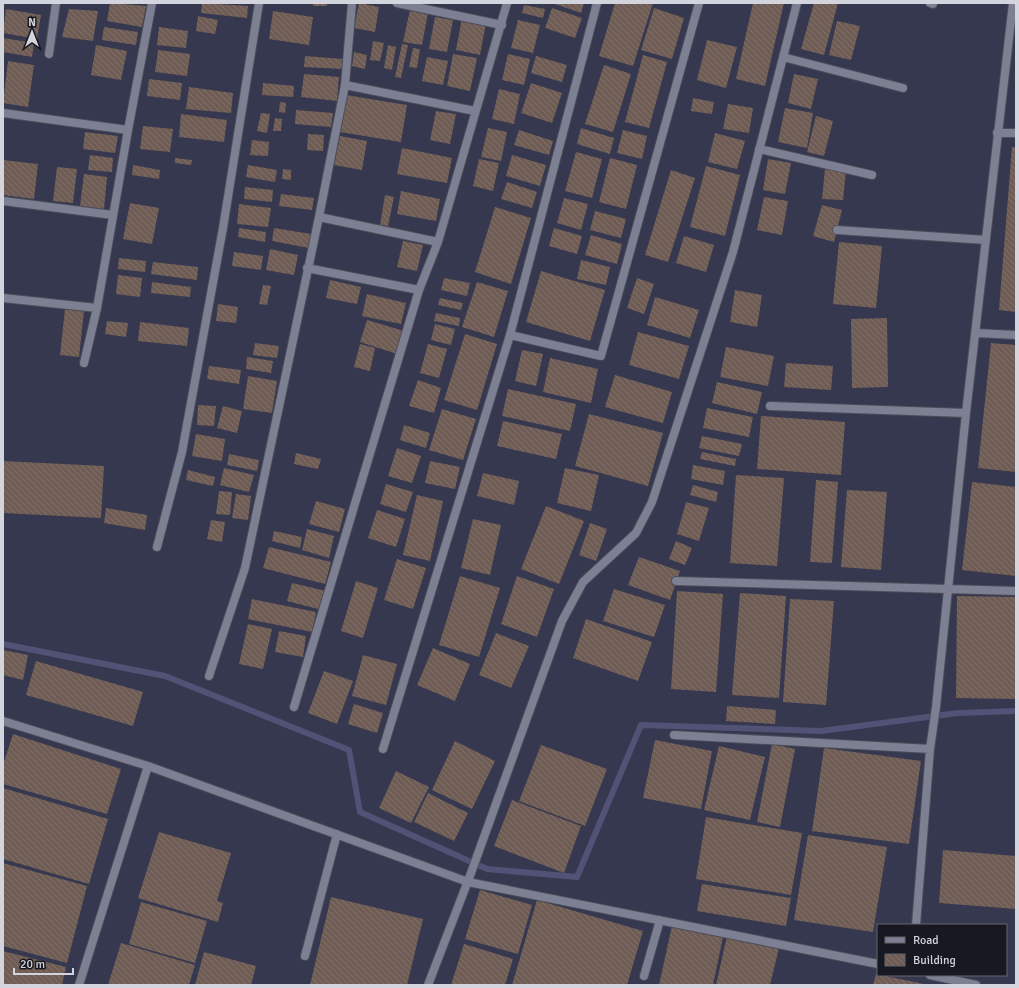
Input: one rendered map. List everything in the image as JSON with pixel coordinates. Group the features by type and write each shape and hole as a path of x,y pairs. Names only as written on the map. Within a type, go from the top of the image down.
{"street":[{"path":"49,54 56,3"},
{"path":"84,363 97,308 152,3"},
{"path":"157,546 182,452 224,228 259,3"},
{"path":"209,676 245,568 319,218 345,85 352,3"},
{"path":"397,3 502,25"},
{"path":"294,707 419,290 438,242 475,111 502,25 507,3"},
{"path":"383,749 510,335 597,3"},
{"path":"510,335 601,356 700,3"},
{"path":"428,985 478,855 562,621 583,582 636,534 652,502 733,252 797,3"},
{"path":"916,924 930,749 936,708 947,590 997,133 1013,3"},
{"path":"783,57 903,88"},
{"path":"345,85 475,111"},
{"path":"3,113 128,130"},
{"path":"997,133 1016,133"},
{"path":"759,149 872,175"},
{"path":"3,201 113,215"},
{"path":"319,218 438,242"},
{"path":"837,230 986,240"},
{"path":"308,268 419,290"},
{"path":"3,298 97,308"},
{"path":"976,333 1016,335"},
{"path":"770,406 966,413"},
{"path":"676,581 1016,591"},
{"path":"3,721 148,766 468,882 877,964"},
{"path":"674,735 930,749"},
{"path":"79,985 148,766"},
{"path":"305,956 337,834"},
{"path":"644,976 660,920"},
{"path":"933,976 948,982 976,985"}],"shaded area":[{"path":"3,3 1016,3 1016,985 3,985"}],"building":[{"path":"110,3 146,6 142,27 107,21"},
{"path":"202,3 248,6 247,18 201,13"},
{"path":"313,3 327,3 327,6 313,6"},
{"path":"359,3 379,7 375,32 354,28"},
{"path":"552,3 584,3 581,13"},
{"path":"615,3 653,3 633,66 599,56"},
{"path":"753,3 784,3 765,86 736,79"},
{"path":"814,3 838,3 824,55 801,49"},
{"path":"524,5 545,9 543,18 522,13"},
{"path":"552,8 582,18 575,38 545,28"},
{"path":"654,8 684,18 672,59 641,50"},
{"path":"6,9 41,15 37,39 3,33"},
{"path":"69,9 98,11 93,41 62,37"},
{"path":"410,10 428,13 422,45 403,42"},
{"path":"273,11 313,17 309,45 269,39"},
{"path":"198,16 218,20 215,34 196,31"},
{"path":"435,17 453,20 447,52 429,49"},
{"path":"462,18 486,23 480,55 456,50"},
{"path":"518,20 540,25 533,53 511,48"},
{"path":"837,21 860,26 851,60 829,55"},
{"path":"104,27 138,32 136,45 102,40"},
{"path":"159,27 188,31 186,48 157,45"},
{"path":"3,38 34,43 32,57 3,52"},
{"path":"707,40 737,47 726,88 697,80"},
{"path":"373,41 384,43 380,61 370,60"},
{"path":"402,44 408,45 401,78 395,77"},
{"path":"96,45 127,51 121,80 91,75"},
{"path":"388,45 396,47 392,70 384,68"},
{"path":"413,48 420,49 417,68 409,67"},
{"path":"158,50 190,54 187,76 155,72"},
{"path":"354,52 367,55 365,69 352,66"},
{"path":"453,54 477,58 470,91 447,86"},
{"path":"508,54 530,59 524,85 502,80"},
{"path":"643,55 667,62 649,128 625,122"},
{"path":"305,56 343,59 343,69 304,67"},
{"path":"536,56 567,65 562,82 531,73"},
{"path":"427,57 448,61 443,85 422,81"},
{"path":"8,61 34,65 28,107 3,103"},
{"path":"604,65 631,74 613,132 585,124"},
{"path":"304,74 339,77 337,101 301,97"},
{"path":"794,74 818,79 811,109 788,103"},
{"path":"149,79 182,83 180,100 147,96"},
{"path":"263,83 294,86 293,97 262,95"},
{"path":"531,83 562,93 552,123 521,113"},
{"path":"189,87 233,93 231,113 186,109"},
{"path":"499,89 520,94 514,124 492,119"},
{"path":"346,95 407,105 401,142 340,132"},
{"path":"693,98 714,102 712,114 691,111"},
{"path":"280,102 286,103 285,113 279,112"},
{"path":"728,104 753,108 749,133 723,129"},
{"path":"785,108 813,113 807,148 778,142"},
{"path":"296,110 333,113 331,127 295,124"},
{"path":"436,111 456,114 450,144 430,140"},
{"path":"261,113 270,114 267,133 257,131"},
{"path":"181,114 227,120 224,142 179,137"},
{"path":"816,116 833,121 824,156 807,152"},
{"path":"275,118 282,119 281,131 273,131"},
{"path":"143,126 173,129 170,152 140,149"},
{"path":"488,128 507,132 501,161 481,157"},
{"path":"581,128 614,138 610,154 577,144"},
{"path":"519,130 553,141 549,155 514,145"},
{"path":"623,130 647,136 642,159 617,153"},
{"path":"85,132 118,136 115,153 83,149"},
{"path":"715,133 745,141 737,169 708,162"},
{"path":"308,134 324,135 323,151 307,150"},
{"path":"340,136 367,141 362,170 334,165"},
{"path":"252,140 269,142 268,156 250,155"},
{"path":"1012,147 1016,147 1016,312 999,310"},
{"path":"402,148 452,158 447,183 397,174"},
{"path":"576,152 602,159 592,198 565,191"},
{"path":"90,155 113,158 112,172 88,170"},
{"path":"512,155 546,165 540,186 506,176"},
{"path":"175,158 192,160 191,165 175,163"},
{"path":"610,158 637,165 626,209 599,202"},
{"path":"479,159 499,163 493,191 473,186"},
{"path":"768,159 791,163 785,194 763,190"},
{"path":"3,160 38,164 34,199 3,195"},
{"path":"133,165 160,170 159,179 132,175"},
{"path":"248,165 277,170 275,182 246,177"},
{"path":"706,166 740,175 725,236 690,227"},
{"path":"57,167 77,169 73,203 53,201"},
{"path":"283,169 291,170 291,180 282,179"},
{"path":"825,169 846,171 843,200 822,199"},
{"path":"671,170 695,178 668,262 645,255"},
{"path":"84,174 107,177 104,209 80,206"},
{"path":"507,182 537,192 532,208 501,199"},
{"path":"245,187 273,190 272,202 244,199"},
{"path":"401,191 440,199 436,221 397,214"},
{"path":"281,194 314,198 312,210 279,206"},
{"path":"385,195 394,197 388,226 380,225"},
{"path":"764,197 788,201 782,235 757,230"},
{"path":"564,198 588,204 581,230 557,223"},
{"path":"130,203 159,208 152,244 123,239"},
{"path":"239,204 271,208 268,227 237,224"},
{"path":"822,205 842,210 834,242 813,236"},
{"path":"495,207 531,218 511,284 475,272"},
{"path":"595,211 626,219 621,238 590,230"},
{"path":"239,228 266,232 265,242 238,237"},
{"path":"274,228 311,234 309,248 272,241"},
{"path":"554,228 582,236 577,254 549,246"},
{"path":"591,235 622,244 617,264 585,255"},
{"path":"684,236 714,245 706,272 676,263"},
{"path":"403,241 423,245 417,271 397,267"},
{"path":"839,242 882,246 876,308 833,304"},
{"path":"270,249 298,255 294,275 266,270"},
{"path":"234,252 263,256 261,270 232,266"},
{"path":"119,258 146,261 145,272 118,269"},
{"path":"581,260 610,267 606,285 577,279"},
{"path":"153,262 198,267 197,280 151,274"},
{"path":"541,271 605,290 590,341 526,322"},
{"path":"118,275 142,278 140,297 116,294"},
{"path":"444,278 470,283 467,296 441,290"},
{"path":"637,278 654,284 644,314 627,308"},
{"path":"330,280 361,287 357,304 326,298"},
{"path":"152,282 191,287 190,297 151,293"},
{"path":"477,282 508,291 494,337 462,327"},
{"path":"263,285 271,286 267,305 259,304"},
{"path":"735,290 762,295 757,327 730,322"},
{"path":"367,294 406,303 401,324 362,316"},
{"path":"655,297 699,310 690,338 647,325"},
{"path":"440,298 463,303 461,310 438,305"},
{"path":"218,304 238,307 236,323 216,321"},
{"path":"65,309 84,311 79,357 60,355"},
{"path":"436,313 460,318 459,326 434,321"},
{"path":"887,318 888,387 852,388 851,319"},
{"path":"367,320 404,331 397,354 360,342"},
{"path":"107,321 128,323 126,337 105,334"},
{"path":"140,322 189,328 187,346 138,341"},
{"path":"435,324 455,329 451,345 431,340"},
{"path":"638,332 689,346 679,379 629,365"},
{"path":"465,334 497,344 477,410 444,400"},
{"path":"255,343 279,346 277,358 253,355"},
{"path":"991,343 1016,345 1016,472 978,468"},
{"path":"360,344 375,348 370,371 354,367"},
{"path":"428,344 447,349 439,378 420,373"},
{"path":"726,347 774,356 768,386 720,377"},
{"path":"522,350 543,354 536,386 515,381"},
{"path":"247,357 273,361 271,373 246,369"},
{"path":"550,358 598,369 591,403 543,392"},
{"path":"786,363 833,366 831,390 784,387"},
{"path":"209,366 241,370 239,384 207,379"},
{"path":"615,375 672,392 663,423 605,407"},
{"path":"248,376 277,381 272,413 243,409"},
{"path":"418,380 441,388 434,413 409,406"},
{"path":"717,382 762,392 757,414 712,403"},
{"path":"508,389 576,404 570,431 502,416"},
{"path":"198,405 216,406 214,426 197,425"},
{"path":"223,406 242,411 237,433 217,428"},
{"path":"707,408 753,417 749,437 703,428"},
{"path":"442,409 476,419 463,460 429,450"},
{"path":"589,414 663,433 648,486 575,466"},
{"path":"761,416 845,422 841,475 757,469"},
{"path":"503,421 562,434 556,459 497,446"},
{"path":"404,425 430,433 426,448 400,440"},
{"path":"196,434 225,439 222,461 192,456"},
{"path":"702,436 742,444 739,456 699,448"},
{"path":"397,448 421,456 412,483 388,476"},
{"path":"702,452 736,459 735,466 700,459"},
{"path":"296,453 321,459 318,469 294,464"},
{"path":"229,454 259,460 257,471 227,465"},
{"path":"3,461 104,466 101,518 3,513"},
{"path":"430,461 460,467 455,489 425,483"},
{"path":"693,465 725,471 723,485 691,479"},
{"path":"224,468 254,475 249,492 220,485"},
{"path":"565,468 599,475 591,511 557,503"},
{"path":"188,470 215,477 213,486 186,480"},
{"path":"483,473 519,481 514,505 477,496"},
{"path":"736,475 784,478 777,566 730,563"},
{"path":"816,480 838,482 832,563 810,562"},
{"path":"972,482 1016,487 1016,576 962,570"},
{"path":"386,484 413,492 406,512 380,504"},
{"path":"693,485 718,492 716,502 690,495"},
{"path":"847,490 887,492 881,570 841,567"},
{"path":"219,491 232,492 230,515 216,514"},
{"path":"236,494 251,496 248,520 232,518"},
{"path":"417,495 443,501 430,561 403,555"},
{"path":"316,501 345,509 339,532 309,524"},
{"path":"686,502 709,508 699,541 677,534"},
{"path":"546,506 584,521 559,584 521,569"},
{"path":"106,508 147,515 145,530 104,523"},
{"path":"377,510 405,519 396,547 368,538"},
{"path":"473,519 501,525 490,575 461,568"},
{"path":"211,520 225,522 222,542 207,539"},
{"path":"590,523 607,529 596,561 579,555"},
{"path":"307,529 334,536 329,558 302,550"},
{"path":"274,531 302,537 300,548 272,541"},
{"path":"676,541 692,548 685,565 669,559"},
{"path":"269,547 331,562 325,584 263,568"},
{"path":"639,557 680,571 670,600 628,585"},
{"path":"397,559 426,568 413,609 384,600"},
{"path":"460,576 500,588 479,657 439,645"},
{"path":"517,576 554,589 537,637 501,624"},
{"path":"356,581 378,588 363,638 341,631"},
{"path":"292,583 326,591 322,610 287,601"},
{"path":"614,589 665,605 654,637 603,621"},
{"path":"677,591 723,594 716,692 671,689"},
{"path":"740,593 786,596 779,698 732,695"},
{"path":"957,596 1016,597 1016,699 956,698"},
{"path":"252,599 316,612 312,632 248,619"},
{"path":"790,599 834,601 826,705 783,702"},
{"path":"586,619 652,642 638,681 573,658"},
{"path":"248,624 272,629 263,669 239,664"},
{"path":"279,631 306,636 303,657 275,652"},
{"path":"496,633 529,646 511,688 479,675"},
{"path":"433,648 470,664 455,701 417,685"},
{"path":"3,650 28,655 23,680 3,675"},
{"path":"363,655 397,664 386,705 352,696"},
{"path":"36,661 143,692 133,726 26,695"},
{"path":"324,671 353,681 337,724 308,713"},
{"path":"354,704 383,713 377,733 348,724"},
{"path":"727,706 776,710 775,724 726,721"},
{"path":"13,734 121,769 107,814 3,784 3,765"},
{"path":"655,740 712,751 701,809 643,798"},
{"path":"455,741 495,761 472,809 432,790"},
{"path":"772,744 795,749 780,827 757,822"},
{"path":"541,745 607,769 585,826 519,801"},
{"path":"719,746 765,757 750,820 704,810"},
{"path":"824,748 921,761 909,844 812,831"},
{"path":"396,771 429,787 411,823 379,808"},
{"path":"3,788 108,819 89,884 3,859"},
{"path":"428,793 468,813 454,841 414,822"},
{"path":"512,800 581,826 564,873 494,846"},
{"path":"706,817 802,833 791,895 696,879"},
{"path":"159,832 231,853 217,901 223,903 218,922 138,898"},
{"path":"808,835 887,847 873,932 794,920"},
{"path":"943,850 1016,856 1016,909 939,903"},
{"path":"3,863 87,886 67,963 3,946"},
{"path":"702,884 791,898 786,926 697,911"},
{"path":"480,890 532,905 518,954 465,939"},
{"path":"331,897 423,919 407,985 310,985"},
{"path":"537,900 643,931 627,985 512,985"},
{"path":"141,902 207,921 195,963 129,944"},
{"path":"672,926 723,937 713,985 659,985"},
{"path":"727,936 779,948 770,985 716,985"},
{"path":"121,943 195,965 189,985 108,985"},
{"path":"464,944 513,959 505,985 451,985"},
{"path":"3,951 66,967 62,985 3,985"},
{"path":"204,952 256,966 251,985 195,985"},
{"path":"876,974 877,976 886,976 924,984 924,985 873,985"}],"waterway":[{"path":"3,644 165,676 349,750 360,812 487,869 577,877 641,725 821,731 958,713 1016,711"}]}
